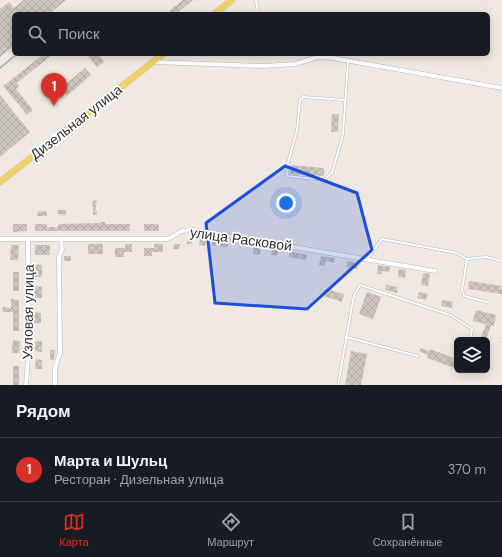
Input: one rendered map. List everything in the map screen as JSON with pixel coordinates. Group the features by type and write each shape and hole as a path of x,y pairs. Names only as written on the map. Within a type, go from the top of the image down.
{"main road":[{"path":"217,12 232,0"},
{"name":"Дизельная улица","path":"0,182 160,56"}],"street":[{"path":"153,62 264,66 295,64 318,58 333,58 502,88"},
{"name":"улица Расковой","path":"0,239 168,239 182,231 194,230 435,271"},
{"name":"Узловая улица","path":"26,385 29,343 28,239"},
{"path":"55,385 55,368 60,353 59,257 62,250 61,239"}],"lane":[{"path":"256,0 258,12"},
{"path":"345,100 303,97 300,100 297,130 288,163 288,176 324,180 332,173 343,134 348,60"},
{"path":"367,259 382,239 457,253 467,259 486,257 502,261"},
{"path":"467,259 462,290 464,296 487,302"},
{"path":"338,385 354,295 360,285 450,315 472,329 471,337"},
{"path":"346,337 418,356"}],"highlighted area":[{"path":"285,166 357,193 372,250 307,309 215,303 206,223"}],"building":[{"path":"24,0 66,0 51,12 12,12 12,48 0,57 0,9 9,2 14,8"},
{"path":"183,0 193,0 178,12 169,11"},
{"path":"41,56 51,56 17,83 19,86 16,89 33,110 27,115 3,86"},
{"path":"89,56 100,56 104,62 97,67"},
{"path":"85,68 91,75 67,96 61,88"},
{"path":"0,95 30,132 0,157"},
{"path":"332,114 339,114 338,132 331,132"},
{"path":"291,165 324,168 324,176 290,174"},
{"path":"93,200 97,201 95,211 97,211 97,215 93,215"},
{"path":"58,210 66,210 66,215 58,214"},
{"path":"38,211 47,212 47,216 37,216"},
{"path":"105,222 105,224 130,224 130,231 35,231 35,224 47,224 47,227 58,227 58,224"},
{"path":"13,224 27,224 27,231 13,232"},
{"path":"144,224 159,224 159,231 144,231"},
{"path":"188,237 193,237 192,244 187,244"},
{"path":"200,238 206,239 205,246 199,245"},
{"path":"213,240 228,242 228,247 212,245"},
{"path":"88,244 103,244 103,254 88,254"},
{"path":"125,244 132,244 132,252 124,252 124,257 115,257 115,248 125,248"},
{"path":"154,244 163,244 163,252 152,252 152,256 144,256 144,248 154,248"},
{"path":"174,244 180,244 179,249 173,249"},
{"path":"11,245 19,245 18,260 10,260"},
{"path":"35,245 50,245 50,255 35,255"},
{"path":"254,245 261,246 260,255 253,254"},
{"path":"272,249 279,250 277,256 271,255"},
{"path":"289,251 307,255 306,260 289,257"},
{"path":"64,256 71,256 71,261 64,261"},
{"path":"321,256 335,258 334,263 326,261 325,266 319,265"},
{"path":"347,261 358,263 357,269 346,267"},
{"path":"35,264 42,265 42,277 34,277"},
{"path":"378,265 390,267 389,272 382,271 382,274 377,274"},
{"path":"399,269 406,270 405,278 398,277"},
{"path":"13,272 19,272 19,291 13,291"},
{"path":"423,273 430,274 428,286 421,285"},
{"path":"469,281 502,286 502,294 468,289"},
{"path":"386,285 398,287 397,293 385,290"},
{"path":"34,286 42,287 42,298 34,298"},
{"path":"325,289 344,294 342,302 323,296"},
{"path":"367,292 381,297 373,319 359,314"},
{"path":"419,292 428,294 426,300 417,298"},
{"path":"11,299 19,300 19,331 13,331 13,312 2,312 3,307 11,308"},
{"path":"442,300 453,302 452,308 441,306"},
{"path":"476,310 496,315 494,326 491,325 487,337 481,337 486,324 473,321"},
{"path":"35,312 41,313 41,323 34,323"},
{"path":"13,340 20,341 19,353 12,353"},
{"path":"35,341 42,341 42,352 35,351"},
{"path":"421,348 429,351 430,349 454,358 454,368 427,358 428,355 419,351"},
{"path":"50,350 55,350 54,360 50,360"},
{"path":"351,351 367,354 361,385 345,385"},
{"path":"36,359 42,360 42,369 35,369"},
{"path":"13,366 19,366 19,385 13,385"}],"railway":[{"path":"0,68 15,56"}],"place":[{"name":"Марта и Шульц","path":"54,106"}]}
